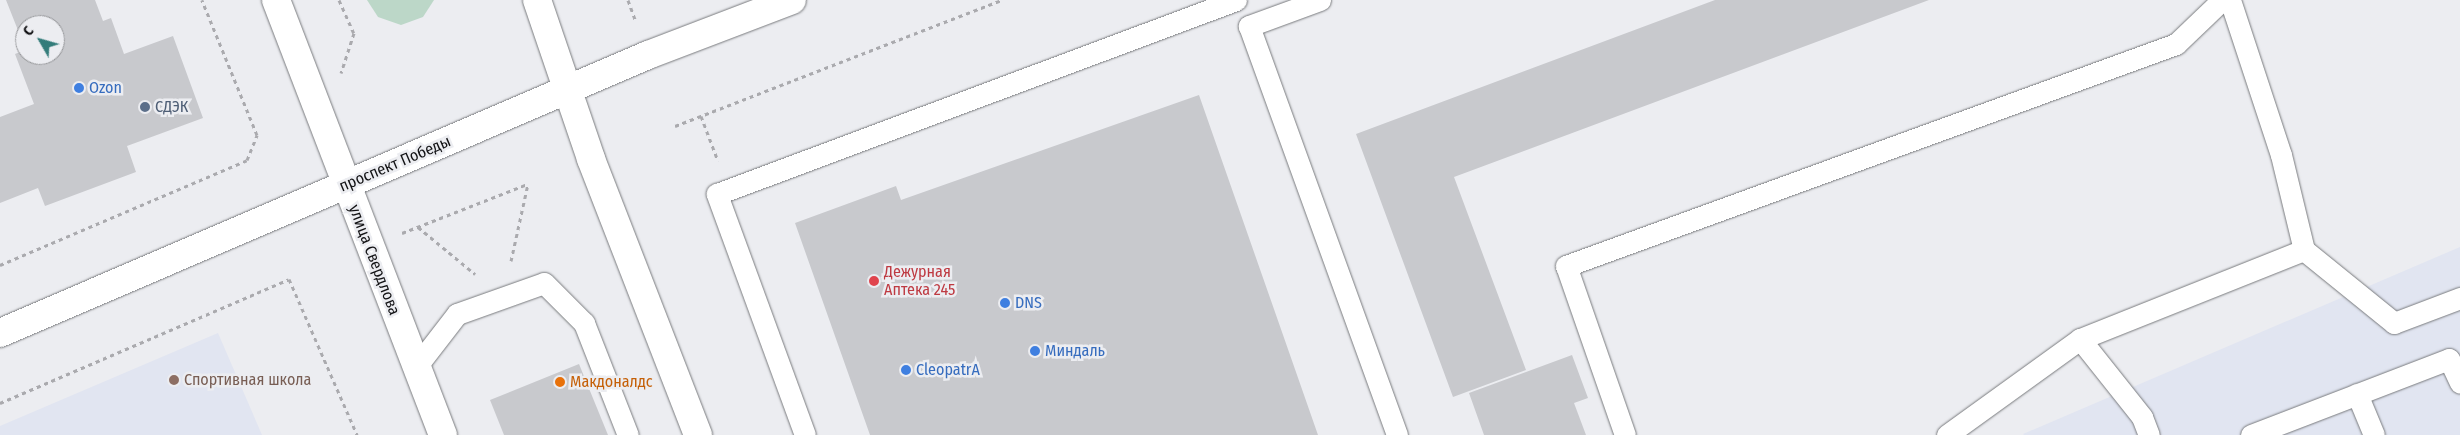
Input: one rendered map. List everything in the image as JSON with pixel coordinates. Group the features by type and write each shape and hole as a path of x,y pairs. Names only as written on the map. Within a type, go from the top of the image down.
{"street":[{"name":"улица Свердлова","path":"276,0 345,185 443,435"},
{"path":"537,0 567,89 698,435"},
{"name":"проспект Победы","path":"0,333 567,89 792,0"}],"lane":[{"path":"805,435 717,194 1238,0 1397,435"},
{"path":"1249,26 1320,0"},
{"path":"1625,435 1566,266 2176,44 2222,0"},
{"path":"2230,0 2281,155 2304,250 2394,323 2460,298"},
{"path":"1947,435 2080,339 2304,250"},
{"path":"416,368 457,314 544,283 584,323 628,435"},
{"path":"2080,339 2142,417 2149,435"},
{"path":"2256,434 2449,359 2460,383"},
{"path":"2357,394 2374,435"}],"path":[{"path":"0,265 247,160 257,135 202,0"},
{"path":"339,0 354,33 339,81"},
{"path":"628,0 636,23"},
{"path":"675,126 1002,0"},
{"path":"701,116 728,190"},
{"path":"392,237 418,226 528,184 504,297 418,226"},
{"path":"0,403 289,279 357,435"}],"shaded area":[{"path":"2460,247 2460,435 2023,434"},
{"name":"Спортивная школа","path":"218,333 262,435 0,435 0,426"}],"green space":[{"path":"367,0 434,0 423,17 401,25 378,17"}],"building":[{"path":"6,0 95,0 103,21 111,18 124,54 173,36 203,118 127,146 136,172 45,206 38,188 0,203 0,117 34,104 19,65 65,65 65,15 15,15 15,23"},
{"path":"1715,0 1929,0 1454,177 1526,370 1453,397 1356,134"},
{"path":"1199,95 1318,435 870,435 795,223 896,186 901,200"},
{"path":"1572,355 1588,398 1574,403 1586,435 1484,435 1469,393"},
{"name":"Макдоналдс","path":"579,364 608,435 504,435 490,400"}],"place":[{"name":"Ozon","path":"79,88"},
{"name":"СДЭК","path":"145,107"},
{"name":"Дежурная Аптека 245","path":"874,281"},
{"name":"DNS","path":"1005,303"},
{"name":"Миндаль","path":"1035,351"},
{"name":"CleopatrA","path":"906,370"},
{"name":"Спортивная школа","path":"174,380"},
{"name":"Макдоналдс","path":"560,382"}]}
